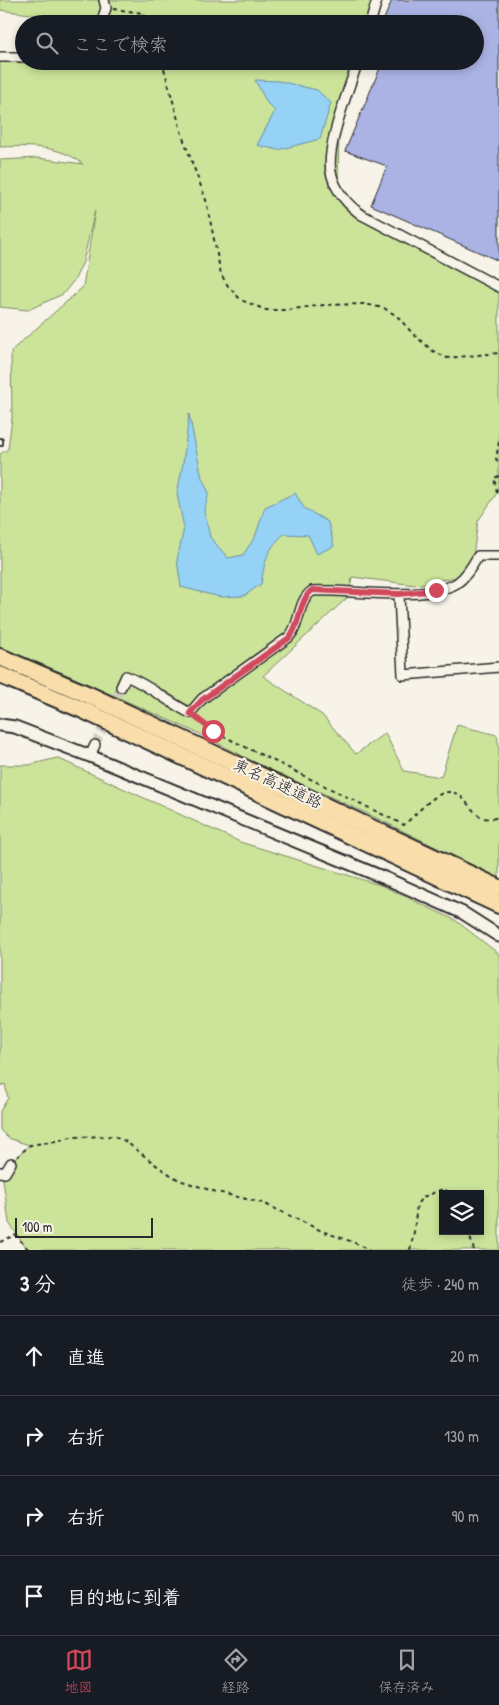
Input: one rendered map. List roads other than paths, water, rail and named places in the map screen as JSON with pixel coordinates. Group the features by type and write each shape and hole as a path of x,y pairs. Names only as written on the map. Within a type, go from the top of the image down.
{"highway":[{"name":"東名高速道路","path":"0,658 90,695 499,888"},
{"name":"東名高速道路","path":"0,675 83,710 499,905"}],"street":[{"path":"373,15 378,0"},
{"path":"0,57 15,57"},
{"path":"355,70 333,140 330,157 331,175 347,204 362,215 499,287"},
{"path":"121,687 126,676 144,684 190,713 202,700 289,638 293,632 305,596 312,590 399,594 436,590 458,583 478,556 499,556"},
{"path":"399,594 403,674 499,667"},
{"path":"0,725 15,727 92,751 463,913 499,936"},
{"path":"0,1172 5,1173 11,1163"}],"water":[{"path":"255,80 279,81 317,90 331,103 320,139 278,150 257,145 275,111 267,103"},
{"path":"189,414 202,478 209,493 204,511 210,537 228,558 243,555 255,537 265,507 295,493 304,508 328,522 334,546 317,554 308,535 284,534 273,545 267,556 261,584 244,596 220,597 181,587 177,560 184,528 177,494"}],"tunnel":[{"path":"95,745 121,687"}]}
